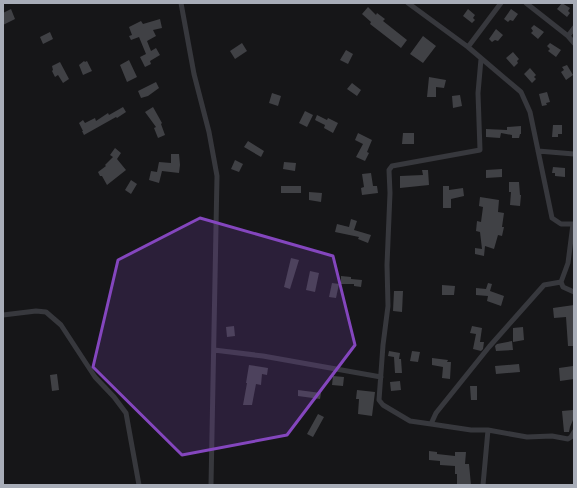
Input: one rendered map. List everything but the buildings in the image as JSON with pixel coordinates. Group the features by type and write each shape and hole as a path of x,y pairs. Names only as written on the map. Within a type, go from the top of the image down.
{"street":[{"path":"181,3 194,74 209,132 217,176 211,485"},
{"path":"408,3 468,47 521,92 530,112 552,218 561,224 573,224 568,263 561,282 563,288 574,292"},
{"path":"468,47 501,3"},
{"path":"526,3 568,36 574,43"},
{"path":"568,36 574,28"},
{"path":"481,59 478,93 480,150 392,166 389,170 390,193 387,265 388,306 379,400 410,421 471,430 488,430 528,437 552,436 568,439 574,432"},
{"path":"538,151 574,154"},
{"path":"431,424 436,413 489,346 544,285 561,282"},
{"path":"3,315 36,310 46,312 61,325 95,377 114,397 126,413 139,485"},
{"path":"214,350 263,356 381,377"},
{"path":"483,485 488,430"}],"highlighted area":[{"path":"200,218 333,256 355,345 287,435 182,455 93,367 118,260"}]}
